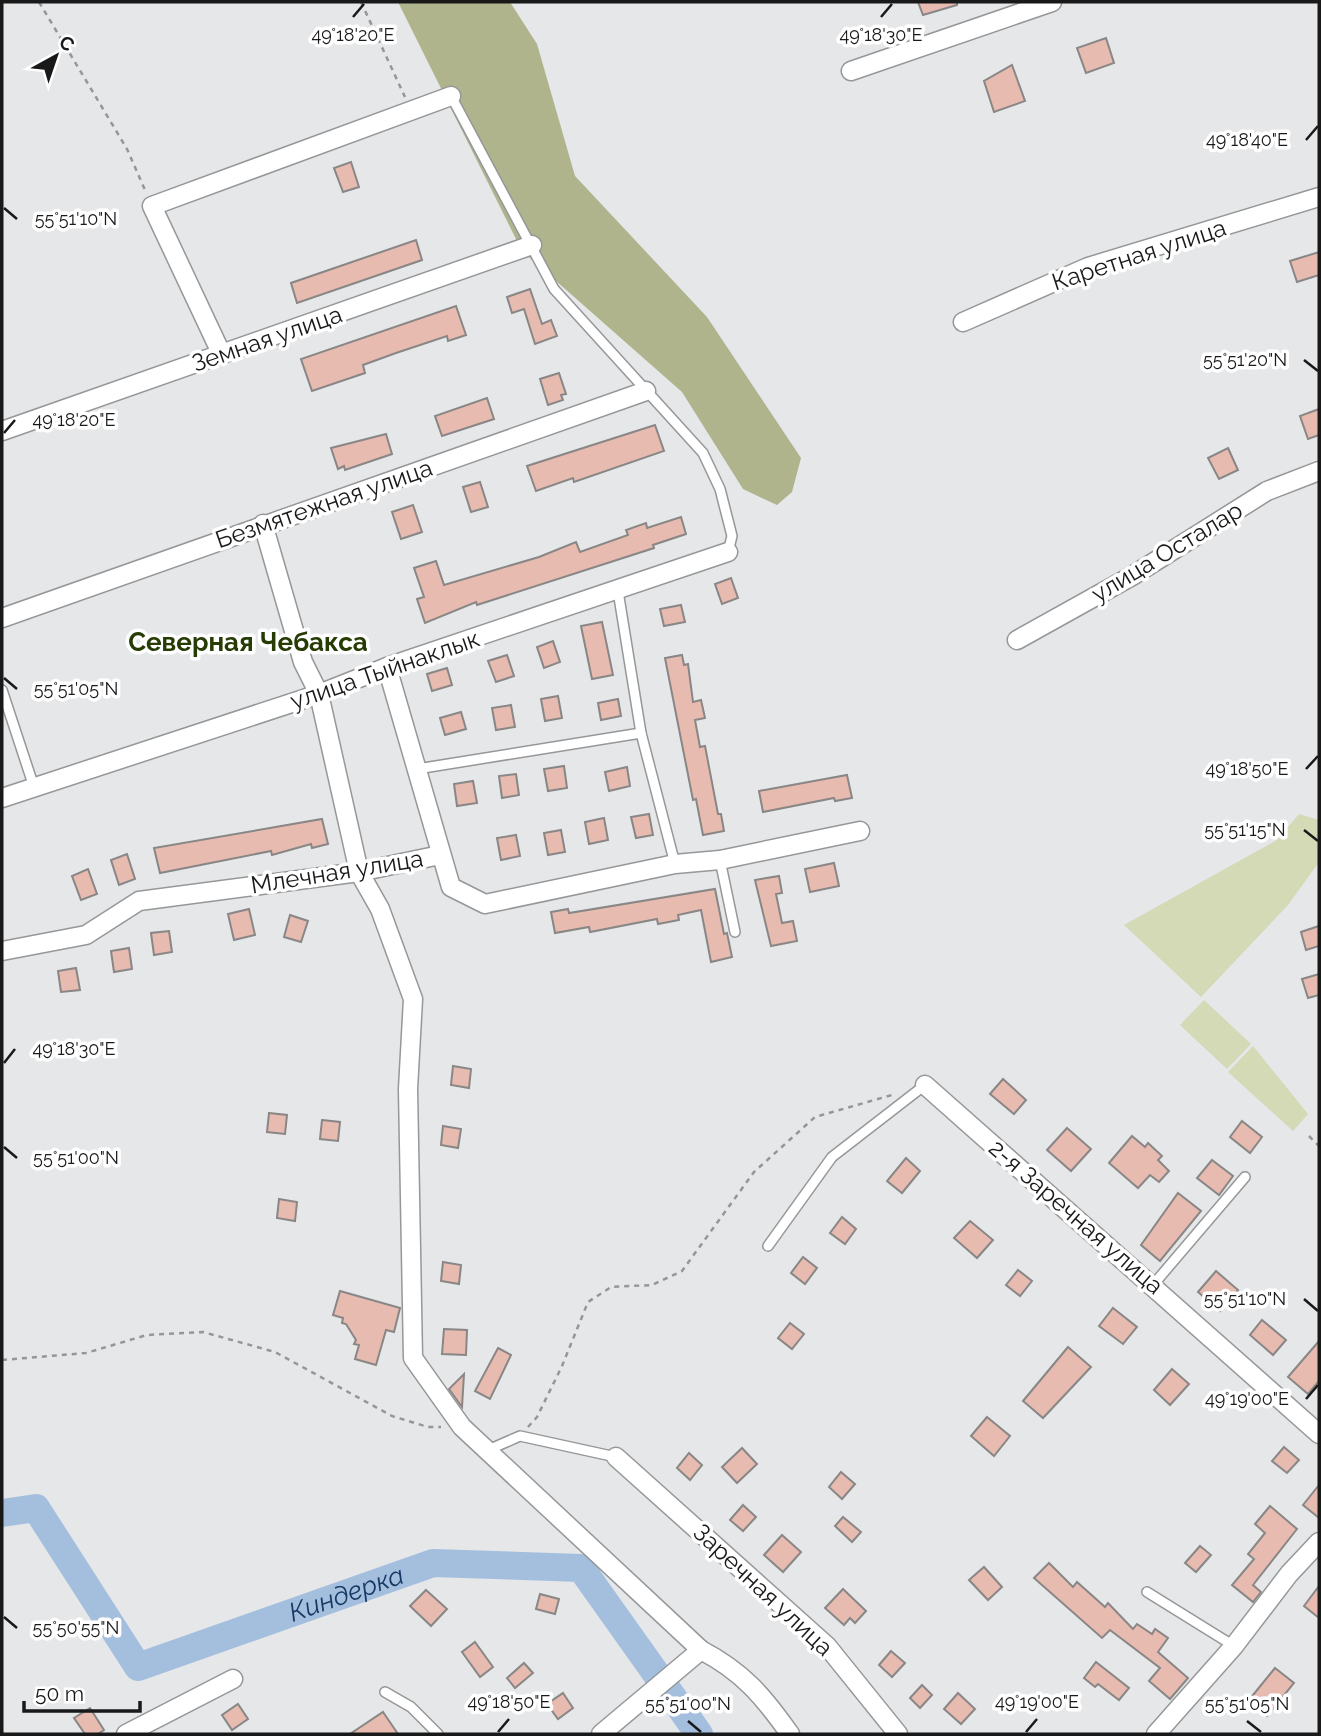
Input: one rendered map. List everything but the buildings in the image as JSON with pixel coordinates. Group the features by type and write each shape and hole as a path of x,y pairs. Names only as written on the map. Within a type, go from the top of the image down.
{"street":[{"path":"851,71 1052,2"},
{"path":"222,355 152,206 451,96"},
{"name":"Каретная улица","path":"963,322 1088,267 1319,197"},
{"name":"Земная улица","path":"2,430 532,246"},
{"name":"Безмятежная улица","path":"2,618 646,391"},
{"name":"улица Осталар","path":"1017,640 1132,576 1267,491 1319,471"},
{"path":"263,524 303,662 319,694 359,872 380,909 413,999 408,1089 413,1358 462,1427 701,1650 732,1666 772,1709 790,1734"},
{"name":"улица Тыйнаклык","path":"2,798 319,694 387,667 728,552"},
{"path":"387,667 440,855"},
{"name":"Млечная улица","path":"2,951 86,935 139,901 359,872 440,855 451,887 485,904 675,864 720,860 860,831"},
{"name":"2-я Заречная улица","path":"925,1085 1316,1425"},
{"name":"Заречная улица","path":"617,1457 827,1646 898,1734"},
{"path":"1156,1734 1234,1646 1289,1574 1319,1542"},
{"path":"601,1734 701,1650"},
{"path":"126,1734 233,1679"}],"lane":[{"path":"451,96 554,289 702,453 720,489 732,536 728,552"},
{"path":"618,591 641,733 675,864"},
{"path":"2,690 34,787"},
{"path":"415,770 641,733"},
{"path":"720,860 735,932"},
{"path":"768,1247 832,1157 925,1085"},
{"path":"1153,1285 1244,1177"},
{"path":"488,1450 520,1436 617,1457"},
{"path":"1147,1592 1234,1646"},
{"path":"385,1692 411,1707 438,1734"}],"path":[{"path":"39,2 127,149 152,206"},
{"path":"361,2 410,111"},
{"path":"520,1436 537,1417 588,1302 611,1287 652,1285 682,1271 754,1172 815,1117 925,1085"},
{"path":"1309,1136 1319,1146"},
{"path":"2,1360 86,1353 147,1335 203,1332 275,1352 392,1416 428,1427 462,1427"}],"green space":[{"path":"398,2 510,2 537,44 575,176 707,317 801,458 792,492 777,505 743,489 682,392 522,251"},
{"path":"1299,814 1319,820 1319,862 1288,905 1201,997 1124,925 1277,840"},
{"path":"1204,1000 1251,1044 1227,1069 1180,1025"},
{"path":"1253,1046 1308,1114 1293,1131 1228,1072"}],"waterway":[{"name":"Киндерка","path":"2,1513 36,1508 138,1667 433,1563 581,1568 699,1734"}],"district":[{"name":"Северная Чебакса","path":"248,642"}]}
